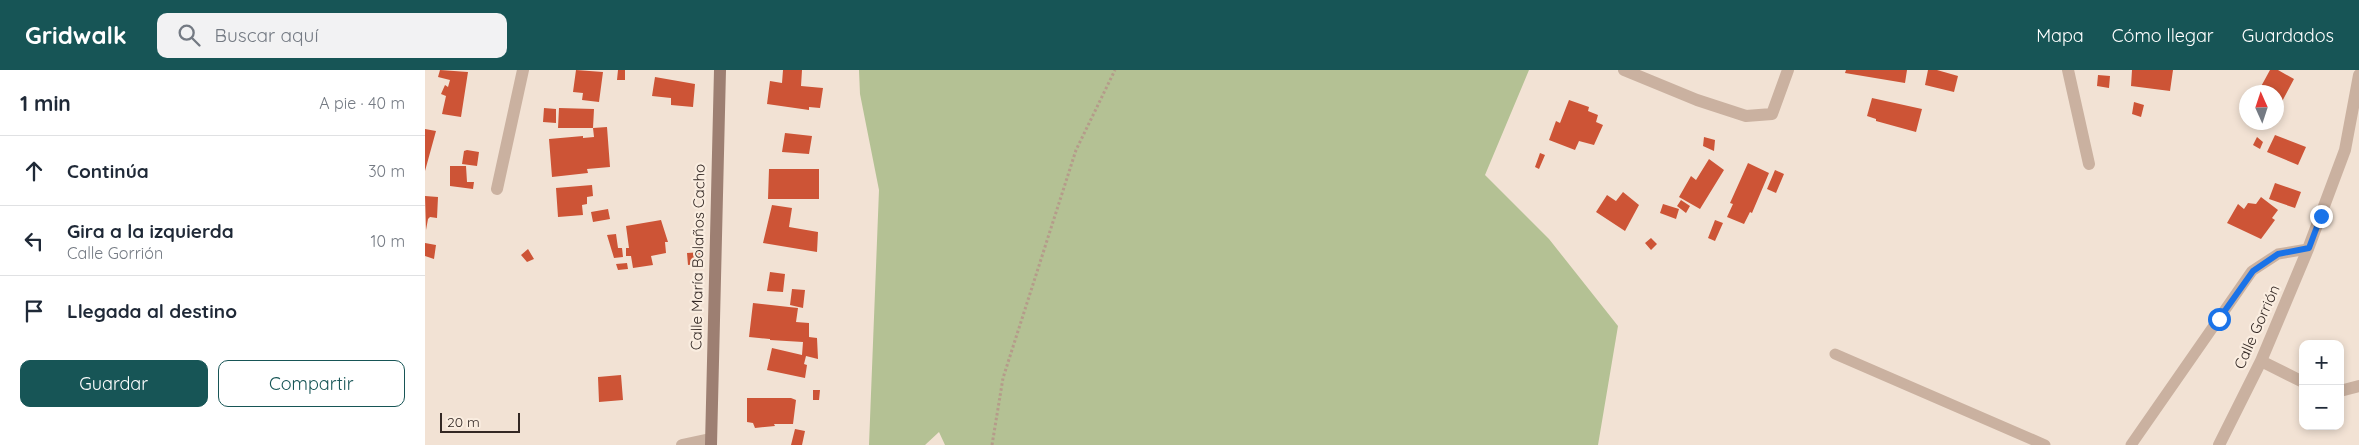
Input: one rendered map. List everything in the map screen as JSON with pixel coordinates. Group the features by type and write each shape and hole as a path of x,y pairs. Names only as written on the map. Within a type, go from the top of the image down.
{"street":[{"path":"497,188 523,70"},
{"name":"Calle María Bolaños Cacho","path":"710,442 720,70"},
{"path":"1624,70 1697,100 1745,116 1772,114 1788,70"},
{"path":"2068,70 2089,164"},
{"name":"Calle Gorrión","path":"2219,445 2261,361 2309,248 2345,150 2359,75"},
{"path":"2261,361 2299,380"},
{"path":"2344,390 2359,386"},
{"path":"682,445 710,442"}],"lane":[{"path":"2131,445 2253,271 2278,254 2309,248"},
{"path":"1835,354 2045,445"}],"path":[{"path":"992,445 1003,378 1075,150 1115,70"}],"green space":[{"path":"859,70 1529,70 1485,175 1549,239 1618,326 1598,445 945,445 939,432 925,445 869,445 879,190 860,94"}],"building":[{"path":"440,70 468,72 461,117 442,114 446,96 441,94 445,85 448,87 450,80 438,77"},
{"path":"576,70 603,72 599,102 582,100 583,93 573,92"},
{"path":"618,70 625,70 625,80 617,80"},
{"path":"783,70 802,70 801,86 823,88 820,108 809,107 809,110 767,104 770,81 782,83"},
{"path":"1846,70 1907,70 1905,83 1845,73"},
{"path":"1928,70 1937,70 1958,76 1954,92 1925,85"},
{"path":"2132,70 2173,70 2170,91 2131,86"},
{"path":"2270,70 2278,70 2294,79 2284,98 2284,85 2262,85"},
{"path":"2098,75 2110,76 2109,88 2097,86"},
{"path":"655,77 695,84 693,107 671,105 671,98 652,96"},
{"path":"1872,98 1922,109 1916,132 1876,121 1876,119 1867,116"},
{"path":"1569,100 1589,107 1588,111 1598,115 1596,122 1603,125 1594,145 1579,141 1575,150 1549,140 1556,121 1560,123"},
{"path":"2134,102 2144,105 2141,117 2132,114"},
{"path":"544,108 556,109 556,123 543,122"},
{"path":"559,108 594,109 593,128 558,128"},
{"path":"607,127 610,167 587,169 588,173 552,177 549,139 594,137 593,128"},
{"path":"425,129 436,131 425,171"},
{"path":"785,133 812,136 809,154 782,152"},
{"path":"2275,135 2306,147 2298,165 2267,152"},
{"path":"1704,137 1715,140 1714,151 1703,146"},
{"path":"2257,137 2263,142 2260,149 2253,145"},
{"path":"464,151 479,152 477,166 462,164"},
{"path":"1540,153 1545,155 1539,169 1535,167"},
{"path":"1709,159 1724,170 1700,209 1679,197 1691,176 1696,180"},
{"path":"1748,163 1769,173 1752,213 1750,212 1744,224 1727,217 1733,204 1730,203"},
{"path":"450,166 466,166 467,182 474,182 473,189 450,186"},
{"path":"769,169 819,169 819,199 768,199"},
{"path":"1775,170 1784,174 1776,193 1767,189"},
{"path":"2275,183 2301,192 2295,208 2269,199"},
{"path":"592,185 593,196 587,197 587,204 582,205 583,215 558,217 556,188"},
{"path":"1623,192 1639,205 1625,231 1596,212 1607,195 1616,201"},
{"path":"425,196 438,197 437,218 430,217 428,219 426,230"},
{"path":"2261,197 2278,210 2272,218 2275,220 2261,239 2227,223 2238,204 2244,209 2248,203 2256,204"},
{"path":"1681,200 1690,206 1686,213 1677,206"},
{"path":"1663,204 1679,209 1676,219 1660,213"},
{"path":"772,205 792,208 789,227 818,232 817,252 763,243"},
{"path":"608,209 610,219 593,222 591,212"},
{"path":"661,220 668,242 665,242 666,253 651,256 653,265 633,268 631,256 626,256 626,248 629,248 626,226"},
{"path":"1715,220 1723,223 1715,241 1708,238"},
{"path":"616,234 618,248 622,248 623,257 614,258 607,235"},
{"path":"1651,238 1657,244 1651,250 1645,243"},
{"path":"425,243 436,245 434,259 425,256"},
{"path":"528,249 534,259 527,262 521,255"},
{"path":"703,252 704,263 688,265 687,253"},
{"path":"627,263 628,269 618,270 616,264"},
{"path":"770,272 785,274 783,292 767,291"},
{"path":"792,289 805,290 803,308 790,305"},
{"path":"753,303 798,308 796,322 809,323 809,337 817,338 818,359 806,356 804,364 807,365 805,378 767,370 772,348 802,355 803,342 749,337"},
{"path":"621,375 623,400 599,402 598,377"},
{"path":"813,390 820,390 819,400 813,400"},
{"path":"747,398 791,398 796,400 793,424 774,424 775,426 755,428 753,423 747,422"},
{"path":"795,429 805,431 802,445 791,445"}],"route":[{"path":"2219,319 2253,271 2278,254 2309,248 2321,216"}]}
